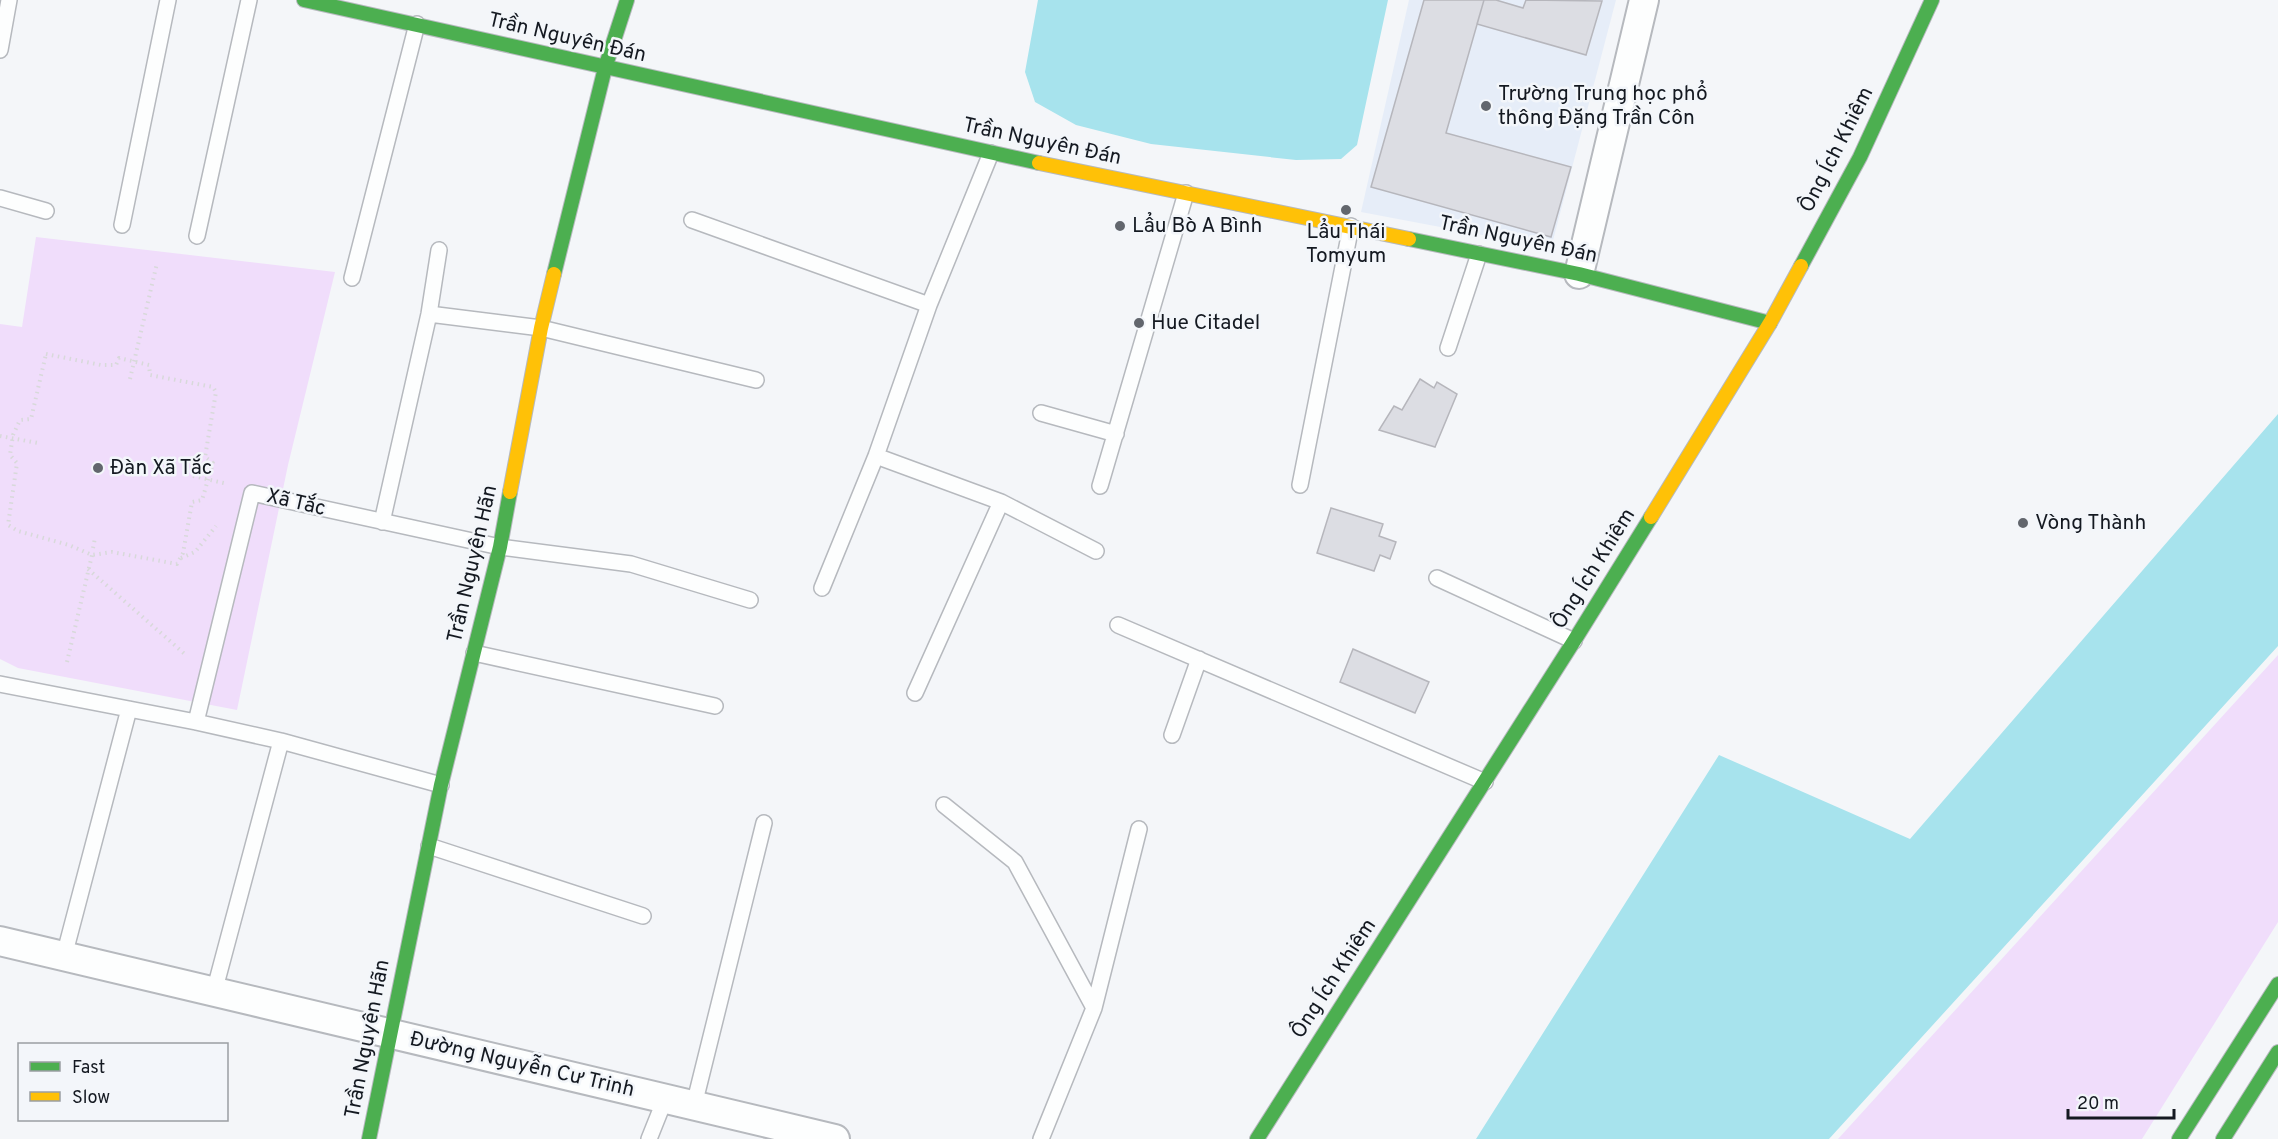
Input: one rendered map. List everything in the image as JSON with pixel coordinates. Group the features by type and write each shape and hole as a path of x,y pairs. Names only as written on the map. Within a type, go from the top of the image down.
{"street":[{"name":"Trần Nguyên Đán","path":"304,0 991,153 1579,274 1770,323"},
{"name":"Trần Nguyên Hãn","path":"369,1139 441,785 500,547 542,328 604,68 627,0"},
{"path":"1579,274 1644,0"},
{"name":"Ông Ích Khiêm","path":"1257,1139 1574,641 1770,323 1860,158 1932,0"},
{"name":"Đường Nguyễn Cư Trinh","path":"0,941 835,1139"},
{"path":"2179,1139 2278,984"},
{"path":"2223,1139 2278,1052"}],"lane":[{"path":"0,50 9,0"},
{"path":"122,225 168,0"},
{"path":"197,236 249,0"},
{"path":"352,278 417,24"},
{"path":"822,588 876,456 929,305 991,153"},
{"path":"1100,486 1186,193"},
{"path":"0,198 46,211"},
{"path":"692,220 929,305"},
{"path":"1300,485 1351,226"},
{"path":"382,522 429,314 439,250"},
{"path":"1448,348 1479,254"},
{"path":"429,314 542,328 756,380"},
{"path":"1041,413 1116,434"},
{"path":"876,456 1001,502 1096,551"},
{"name":"Xã Tắc","path":"196,722 252,493 500,547 631,564 750,600"},
{"path":"915,693 1001,502"},
{"path":"1437,578 1574,641"},
{"path":"1119,625 1485,782"},
{"path":"474,653 715,706"},
{"path":"1172,735 1199,659"},
{"path":"0,684 281,741 441,785"},
{"path":"64,956 129,709"},
{"path":"214,992 281,741"},
{"path":"944,805 1015,862 1094,1008"},
{"path":"694,1105 764,823"},
{"path":"1041,1139 1094,1008 1139,830"},
{"path":"429,846 643,916"},
{"path":"649,1139 665,1099"}],"path":[{"path":"130,380 157,263"},
{"path":"46,354 101,366 116,365 118,358 134,361 149,365 150,375 213,387 216,392 205,457 213,464 202,500 192,502 183,553 177,564 112,552 92,555 69,545 18,531 8,525 17,463 10,455 13,438 20,420 32,419 46,354"},
{"path":"0,436 38,443"},
{"path":"193,476 204,479"},
{"path":"93,548 95,538"},
{"path":"67,662 92,555"},
{"path":"88,569 192,660"}],"shaded area":[{"name":"Trường Trung học phổ thông Đặng Trần Côn","path":"1409,0 1616,0 1551,248 1361,212"},
{"path":"36,237 335,272 288,465 237,710 18,668 0,659 0,324 22,327"},
{"path":"2278,655 2278,922 2142,1139 1838,1139"}],"water":[{"path":"1038,0 1388,0 1357,145 1341,159 1296,160 1151,144 1076,125 1035,102 1025,72"},
{"path":"2278,414 2278,646 1829,1139 1476,1139 1719,755 1910,839"}],"building":[{"path":"1424,0 1484,0 1446,133 1571,167 1551,237 1371,187"},
{"path":"1484,0 1496,0 1523,8 1526,0 1602,1 1586,55 1477,24"},
{"path":"1420,379 1434,388 1437,382 1457,394 1435,447 1379,430 1394,406 1402,410"},
{"path":"1331,508 1383,524 1379,536 1396,542 1390,559 1380,555 1374,571 1317,553"},
{"path":"1353,649 1429,682 1415,713 1340,682"}],"traffic: fast":[{"path":"304,0 1039,163"},
{"path":"554,274 605,68 627,0"},
{"path":"1801,266 1860,157 1932,0"},
{"path":"1409,239 1579,274 1770,323"},
{"path":"369,1139 441,785 500,547 510,492"},
{"path":"1257,1139 1651,517"},
{"path":"2179,1139 2278,984"},
{"path":"2223,1139 2278,1052"}],"traffic: slow":[{"path":"1039,163 1409,239"},
{"path":"1651,517 1770,323 1801,266"},
{"path":"510,492 541,328 554,274"}],"place":[{"name":"Trường Trung học phổ thông Đặng Trần Côn","path":"1486,106"},
{"name":"Lẩu Thái Tomyum","path":"1346,210"},
{"name":"Lẩu Bò A Bình","path":"1120,226"},
{"name":"Hue Citadel","path":"1139,323"},
{"name":"Đàn Xã Tắc","path":"98,468"},
{"name":"Vòng Thành","path":"2023,523"}]}
